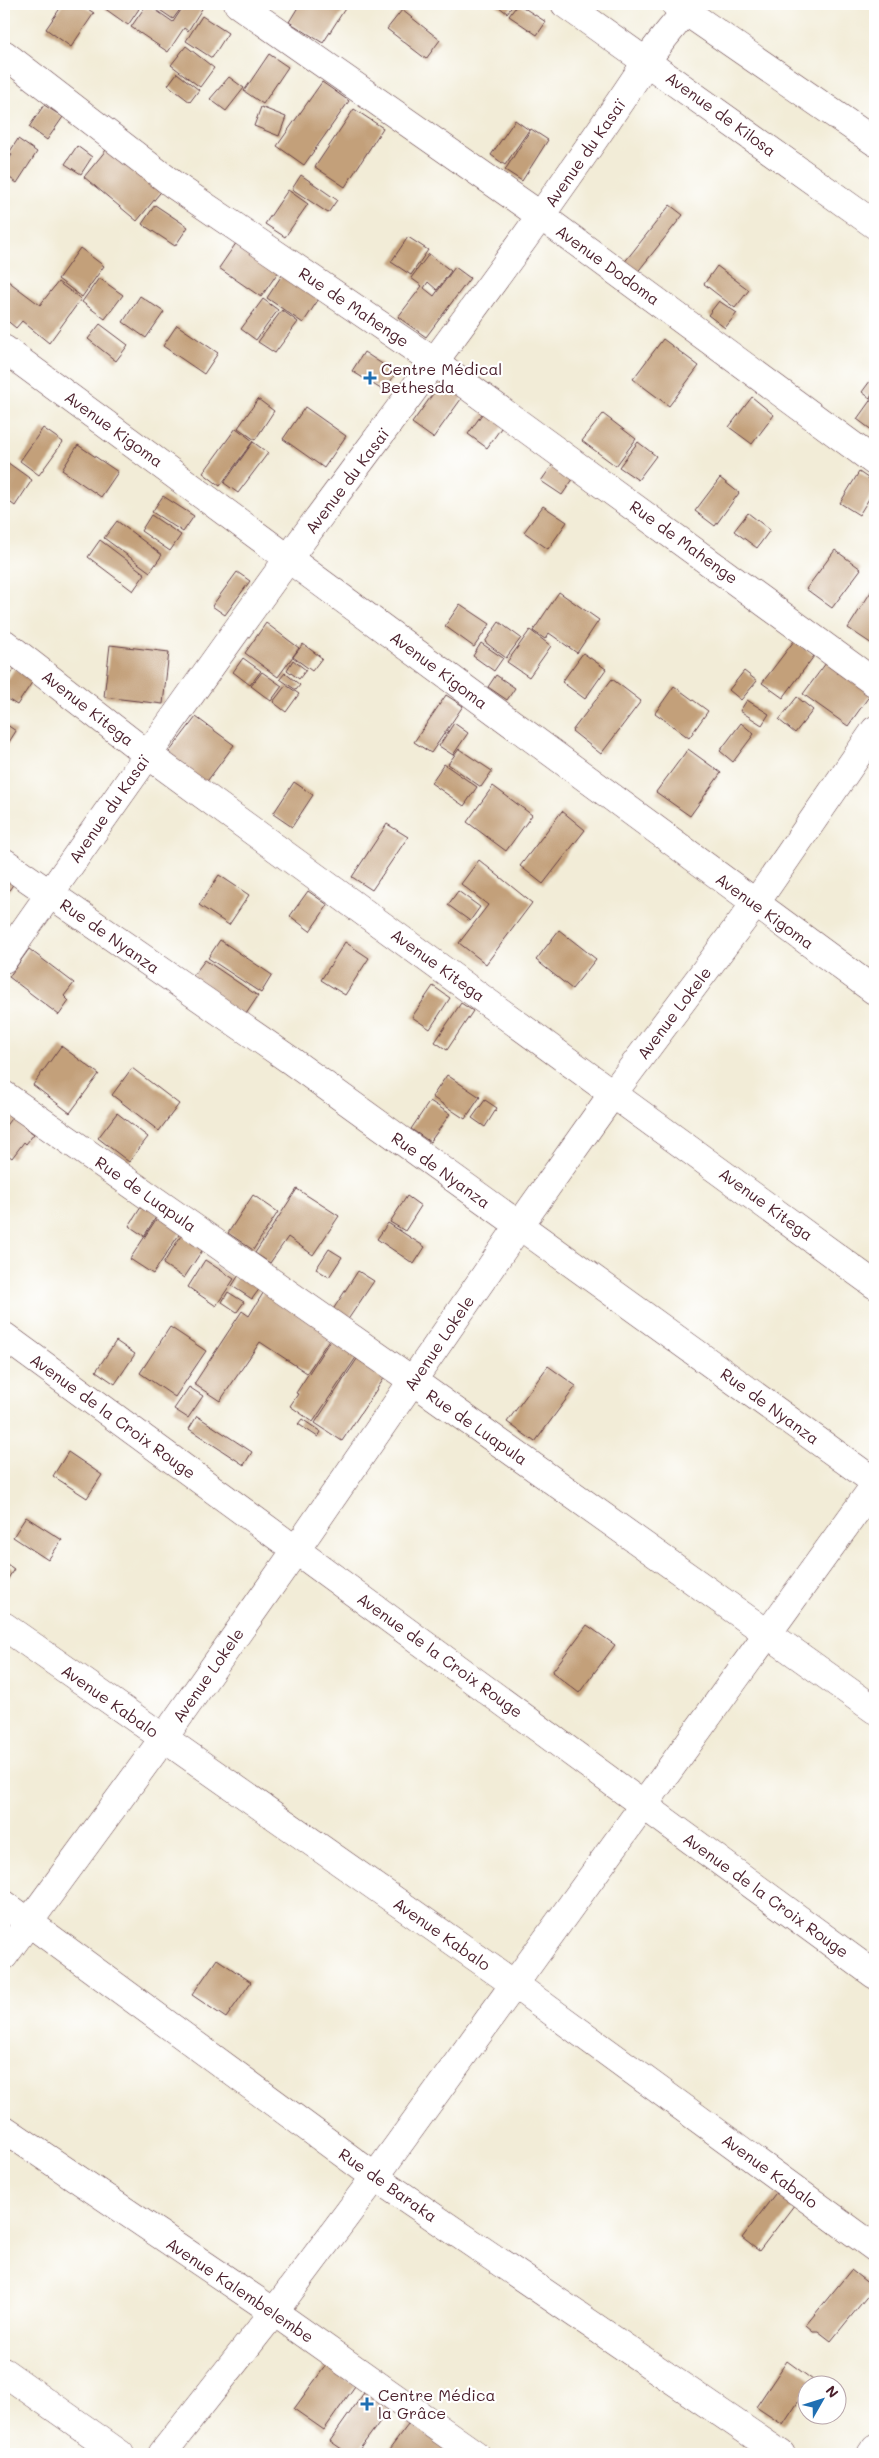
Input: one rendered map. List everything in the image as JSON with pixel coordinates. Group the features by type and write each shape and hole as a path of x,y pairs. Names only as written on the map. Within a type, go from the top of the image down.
{"street":[{"name":"Avenue Dodoma","path":"238,4 541,216 875,462"},
{"name":"Avenue de Kilosa","path":"565,4 875,225"},
{"name":"Avenue du Kasaï","path":"4,959 147,754 289,558 436,363 541,216 648,62 684,6"},
{"path":"684,6 875,142"},
{"name":"Rue de Mahenge","path":"4,54 174,185 436,363 875,683"},
{"name":"Avenue Kigoma","path":"4,348 875,991"},
{"name":"Avenue Kitega","path":"4,643 147,754 614,1092 875,1284"},
{"name":"Avenue Lokele","path":"4,1956 163,1739 296,1550 519,1226 614,1092 755,904 875,730"},
{"name":"Rue de Nyanza","path":"4,862 290,1060 875,1484"},
{"name":"Rue de Luapula","path":"4,1095 413,1381 875,1710"},
{"name":"Avenue de la Croix Rouge","path":"4,1336 875,1975"},
{"path":"162,2454 274,2312 375,2177 770,1634 875,1484"},
{"name":"Avenue Kabalo","path":"4,1626 514,1984 875,2248"},
{"name":"Rue de Baraka","path":"4,1904 375,2177 781,2454"},
{"name":"Avenue Kalembelembe","path":"4,2129 274,2312 475,2454"},
{"path":"4,2372 120,2454"},
{"path":"871,2454 875,2448"}],"building":[{"path":"63,4 80,4 94,13 71,47 46,29"},
{"path":"107,4 132,4 139,9 128,25 104,8"},
{"path":"147,4 173,22 185,4 205,4 188,31 184,28 168,52 131,27"},
{"path":"151,4 184,4 173,19"},
{"path":"300,4 348,4 323,43 289,22"},
{"path":"495,4 514,4 507,13"},
{"path":"518,4 546,22 537,35 509,16"},
{"path":"402,10 440,40 426,59 387,29"},
{"path":"202,16 228,33 212,58 186,41"},
{"path":"186,46 214,68 200,87 171,65"},
{"path":"269,54 288,67 263,104 244,91"},
{"path":"177,73 199,90 190,102 168,85"},
{"path":"229,77 244,88 226,111 210,99"},
{"path":"322,82 349,101 304,165 277,146"},
{"path":"44,105 63,117 47,140 29,127"},
{"path":"261,107 286,117 279,136 254,126"},
{"path":"354,109 383,128 345,187 315,167"},
{"path":"515,120 529,130 505,165 491,155"},
{"path":"531,129 548,140 522,181 505,170"},
{"path":"18,139 37,152 17,183 4,174 4,166 12,155 9,153"},
{"path":"4,142 10,146 4,156"},
{"path":"111,144 164,188 137,221 84,177"},
{"path":"77,146 92,157 81,174 65,164"},
{"path":"301,175 337,200 328,213 292,189"},
{"path":"288,190 308,204 285,237 265,224"},
{"path":"155,205 188,227 175,246 142,224"},
{"path":"670,205 683,215 636,274 623,264"},
{"path":"241,236 283,265 261,297 219,268"},
{"path":"408,237 428,250 411,275 391,262"},
{"path":"80,248 104,266 82,297 58,279"},
{"path":"429,254 451,271 437,290 428,282 424,288 434,296 455,267 470,278 426,337 398,317 422,286 411,278"},
{"path":"288,266 324,291 303,323 267,298"},
{"path":"717,266 749,290 735,308 704,284"},
{"path":"99,278 123,295 105,319 82,302"},
{"path":"8,281 40,305 58,282 81,299 49,343 22,321 16,328 4,318 4,287"},
{"path":"140,296 164,312 146,338 123,322"},
{"path":"263,299 278,310 256,340 241,329"},
{"path":"719,301 737,313 725,328 708,315"},
{"path":"282,310 298,322 275,353 258,342"},
{"path":"100,324 128,345 116,361 88,339"},
{"path":"177,325 218,353 204,374 163,346"},
{"path":"663,339 699,366 669,406 633,379"},
{"path":"364,352 396,373 384,391 352,371"},
{"path":"448,373 469,388 433,438 412,423"},
{"path":"873,377 875,378 875,390 870,398 862,392"},
{"path":"752,397 774,415 752,444 729,427"},
{"path":"872,398 875,400 875,428 873,431 857,419"},
{"path":"258,399 274,411 255,440 238,428"},
{"path":"489,404 508,418 487,448 468,434"},
{"path":"305,407 346,436 324,468 283,439"},
{"path":"603,414 636,439 616,466 582,441"},
{"path":"43,428 63,442 39,475 20,461"},
{"path":"236,428 253,441 220,486 203,473"},
{"path":"253,442 268,453 238,493 224,483"},
{"path":"638,442 656,456 638,480 619,467"},
{"path":"78,445 118,472 101,497 62,470"},
{"path":"560,454 580,469 562,495 541,481"},
{"path":"4,460 32,480 15,506 4,498"},
{"path":"859,472 875,483 875,489 859,515 840,503"},
{"path":"720,478 739,493 715,526 695,511"},
{"path":"163,496 194,516 183,532 152,512"},
{"path":"543,506 567,522 548,549 524,532"},
{"path":"748,513 770,530 757,548 734,531"},
{"path":"151,515 181,535 170,551 141,531"},
{"path":"117,521 162,555 150,572 104,538"},
{"path":"100,540 145,574 133,591 88,557"},
{"path":"835,550 861,569 832,608 806,589"},
{"path":"237,572 250,581 225,615 212,606"},
{"path":"875,588 875,646 848,628"},
{"path":"559,592 599,620 577,653 549,633 545,639 533,631"},
{"path":"460,604 490,624 474,647 445,626"},
{"path":"499,622 521,638 506,658 485,642"},
{"path":"266,623 299,648 278,677 245,653"},
{"path":"530,630 551,646 529,677 507,662"},
{"path":"794,641 814,656 783,698 762,683"},
{"path":"481,643 503,658 494,671 473,656"},
{"path":"303,644 322,658 312,671 293,657"},
{"path":"110,645 169,652 163,704 104,697"},
{"path":"583,653 606,669 585,699 562,682"},
{"path":"832,655 875,688 848,726 803,694"},
{"path":"243,658 261,671 250,685 233,672"},
{"path":"293,660 306,670 299,679 287,670"},
{"path":"15,668 33,681 17,705 4,697 4,685"},
{"path":"744,671 757,681 741,700 729,690"},
{"path":"262,672 282,686 271,701 251,686"},
{"path":"285,673 300,685 296,690 280,679"},
{"path":"496,675 515,688 507,700 488,687"},
{"path":"612,679 641,701 601,754 572,731"},
{"path":"286,685 299,694 286,712 273,702"},
{"path":"674,686 708,711 689,738 655,713"},
{"path":"446,695 463,706 431,753 414,742"},
{"path":"797,697 813,710 795,733 779,720"},
{"path":"747,700 769,714 762,725 740,711"},
{"path":"196,717 234,745 205,784 167,755"},
{"path":"4,723 16,731 4,750"},
{"path":"454,723 468,733 453,755 439,746"},
{"path":"741,723 754,734 733,762 720,751"},
{"path":"459,749 492,771 481,787 448,764"},
{"path":"688,749 721,773 690,816 656,792"},
{"path":"444,764 477,787 464,806 431,783"},
{"path":"294,782 313,795 292,827 273,814"},
{"path":"493,786 532,815 506,851 467,822"},
{"path":"562,811 585,830 543,884 520,866"},
{"path":"387,824 408,837 372,890 352,877"},
{"path":"479,860 532,903 486,964 459,943 488,905 461,884"},
{"path":"4,872 16,880 4,898"},
{"path":"219,875 249,895 229,925 199,905"},
{"path":"308,891 328,905 310,931 290,916"},
{"path":"458,891 480,907 470,921 448,905"},
{"path":"559,930 596,959 572,989 536,960"},
{"path":"220,940 272,975 261,993 208,958"},
{"path":"345,942 369,958 345,995 321,980"},
{"path":"29,949 74,983 64,996 69,1001 59,1015 9,977"},
{"path":"205,960 258,996 244,1017 190,980"},
{"path":"433,986 450,998 430,1029 412,1017"},
{"path":"461,1003 473,1011 447,1050 435,1042"},
{"path":"61,1046 99,1074 70,1113 33,1085"},
{"path":"132,1068 179,1104 159,1131 112,1095"},
{"path":"447,1075 480,1097 465,1119 432,1097"},
{"path":"485,1100 497,1108 485,1127 472,1118"},
{"path":"430,1101 450,1114 430,1142 411,1129"},
{"path":"16,1112 28,1121 24,1127 34,1134 26,1144 24,1142 12,1158 4,1152 4,1128"},
{"path":"117,1113 148,1137 129,1162 98,1138"},
{"path":"297,1189 339,1216 313,1255 288,1237 270,1263 255,1253"},
{"path":"253,1195 278,1212 253,1250 228,1233"},
{"path":"407,1196 421,1206 405,1231 390,1222"},
{"path":"143,1204 158,1214 144,1236 129,1226"},
{"path":"159,1215 182,1230 153,1274 130,1259"},
{"path":"388,1223 425,1247 414,1264 377,1239"},
{"path":"184,1231 205,1246 184,1278 163,1264"},
{"path":"329,1249 342,1257 329,1277 316,1269"},
{"path":"205,1260 234,1279 216,1306 188,1287"},
{"path":"242,1270 263,1284 252,1299 232,1286"},
{"path":"358,1271 374,1281 347,1321 332,1311"},
{"path":"265,1290 332,1335 307,1373 260,1342 220,1401 194,1384 242,1311 249,1316"},
{"path":"228,1292 244,1302 237,1312 222,1302"},
{"path":"170,1327 206,1351 175,1397 140,1373"},
{"path":"331,1339 357,1356 313,1422 290,1406 298,1394 296,1393"},
{"path":"116,1341 135,1354 115,1384 96,1371"},
{"path":"357,1359 385,1377 342,1441 315,1423"},
{"path":"548,1366 576,1386 535,1442 507,1422"},
{"path":"189,1387 203,1396 188,1418 174,1409"},
{"path":"197,1416 252,1452 244,1465 189,1429"},
{"path":"302,1419 321,1432 318,1437 298,1424"},
{"path":"68,1452 102,1475 87,1498 53,1476"},
{"path":"26,1517 62,1540 48,1560 13,1537"},
{"path":"4,1562 14,1569 4,1585"},
{"path":"587,1625 615,1645 579,1693 552,1672"},
{"path":"217,1959 251,1982 226,2018 192,1995"},
{"path":"781,2186 798,2200 759,2251 742,2238"},
{"path":"851,2270 874,2288 831,2341 806,2325"},
{"path":"787,2361 808,2376 796,2376 796,2405 783,2425 756,2407"},
{"path":"326,2365 355,2386 324,2430 294,2409"},
{"path":"366,2390 390,2408 356,2454 349,2454 330,2441"},
{"path":"411,2421 457,2454 386,2454"}],"place":[{"name":"Centre Médical Bethesda","path":"370,378"},
{"name":"Centre Médica la Grâce","path":"367,2404"}]}
